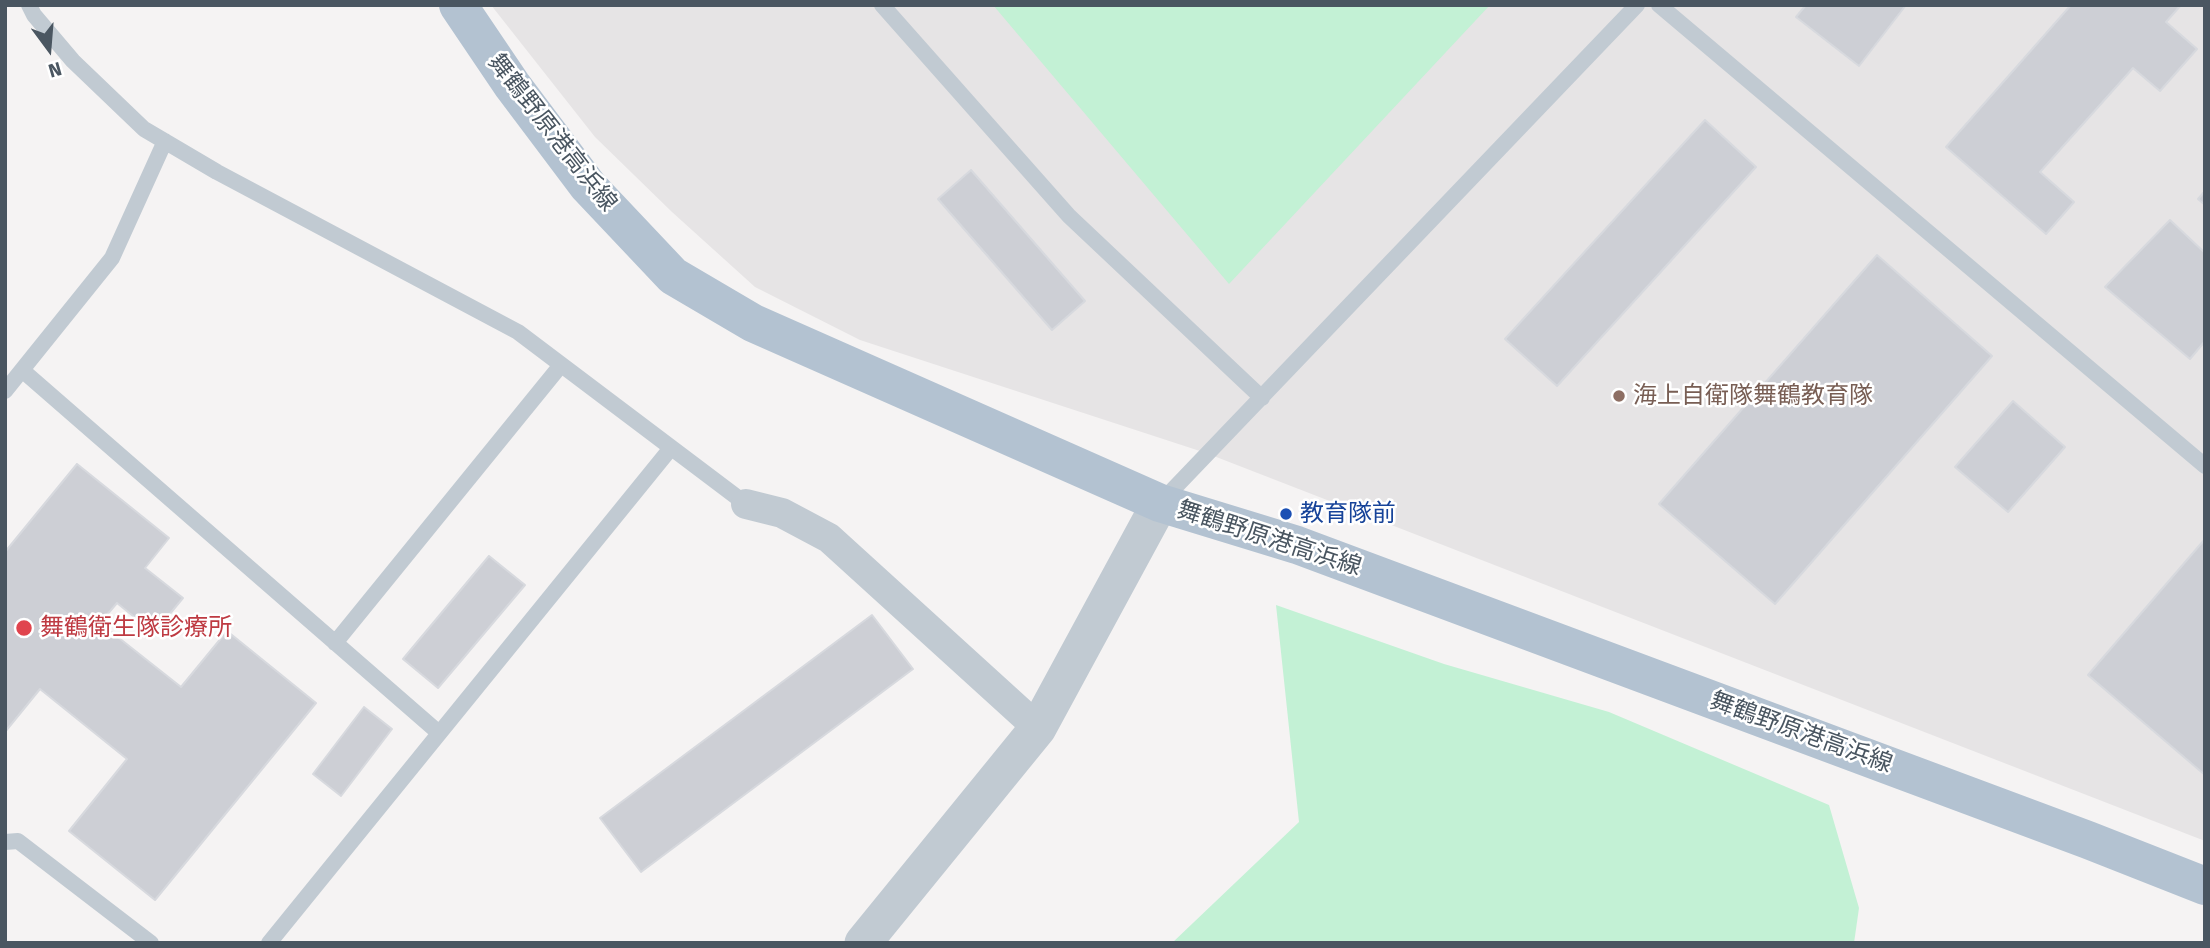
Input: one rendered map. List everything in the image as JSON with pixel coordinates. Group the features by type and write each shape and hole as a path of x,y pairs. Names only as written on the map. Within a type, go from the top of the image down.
{"main road":[{"name":"舞鶴野原港高浜線","path":"458,5 512,85 588,186 673,276 753,323 1160,503 1297,545 2205,886"}],"street":[{"path":"863,943 1038,728 1160,503"},
{"path":"746,504 782,513 828,538 1038,728"}],"lane":[{"path":"29,5 34,15 73,61 144,129 217,172 518,332 746,504"},
{"path":"882,5 1069,216 1262,398"},
{"path":"1160,503 1637,5"},
{"path":"1659,5 2205,466"},
{"path":"5,391 112,258 165,141"},
{"path":"335,643 561,365"},
{"path":"22,370 439,733"},
{"path":"269,943 671,447"},
{"path":"5,842 19,841 151,943"}],"shaded area":[{"name":"海上自衛隊舞鶴教育隊","path":"491,5 2205,5 2205,841 1206,453 860,340 755,287 672,212 595,137"}],"green space":[{"path":"993,5 1490,5 1229,284"},
{"path":"1276,605 1444,664 1609,712 1829,805 1859,908 1854,943 1172,943 1299,822"}],"building":[{"path":"1806,5 1906,5 1859,66 1796,17"},
{"path":"2071,5 2181,5 2166,22 2197,49 2160,91 2133,68 2040,172 2074,202 2046,234 1946,147"},
{"path":"1705,120 1756,167 1557,386 1505,339"},
{"path":"971,170 1085,301 1052,330 938,199"},
{"path":"2205,191 2205,205 2198,199"},
{"path":"2170,220 2205,253 2205,341 2190,359 2105,287"},
{"path":"1877,255 1992,356 1775,604 1659,504"},
{"path":"2013,401 2065,447 2008,512 1955,467"},
{"path":"77,464 169,538 145,568 183,598 154,633 117,603 100,623 181,687 227,631 316,703 155,900 69,831 127,759 40,689 5,732 5,552"},
{"path":"2205,539 2205,775 2088,675"},
{"path":"489,556 525,585 438,688 403,659"},
{"path":"872,615 913,669 641,872 600,818"},
{"path":"364,707 392,729 341,796 313,774"}],"place":[{"name":"海上自衛隊舞鶴教育隊","path":"1619,396"},
{"name":"教育隊前","path":"1286,514"},
{"name":"舞鶴衛生隊診療所","path":"24,628"}]}
